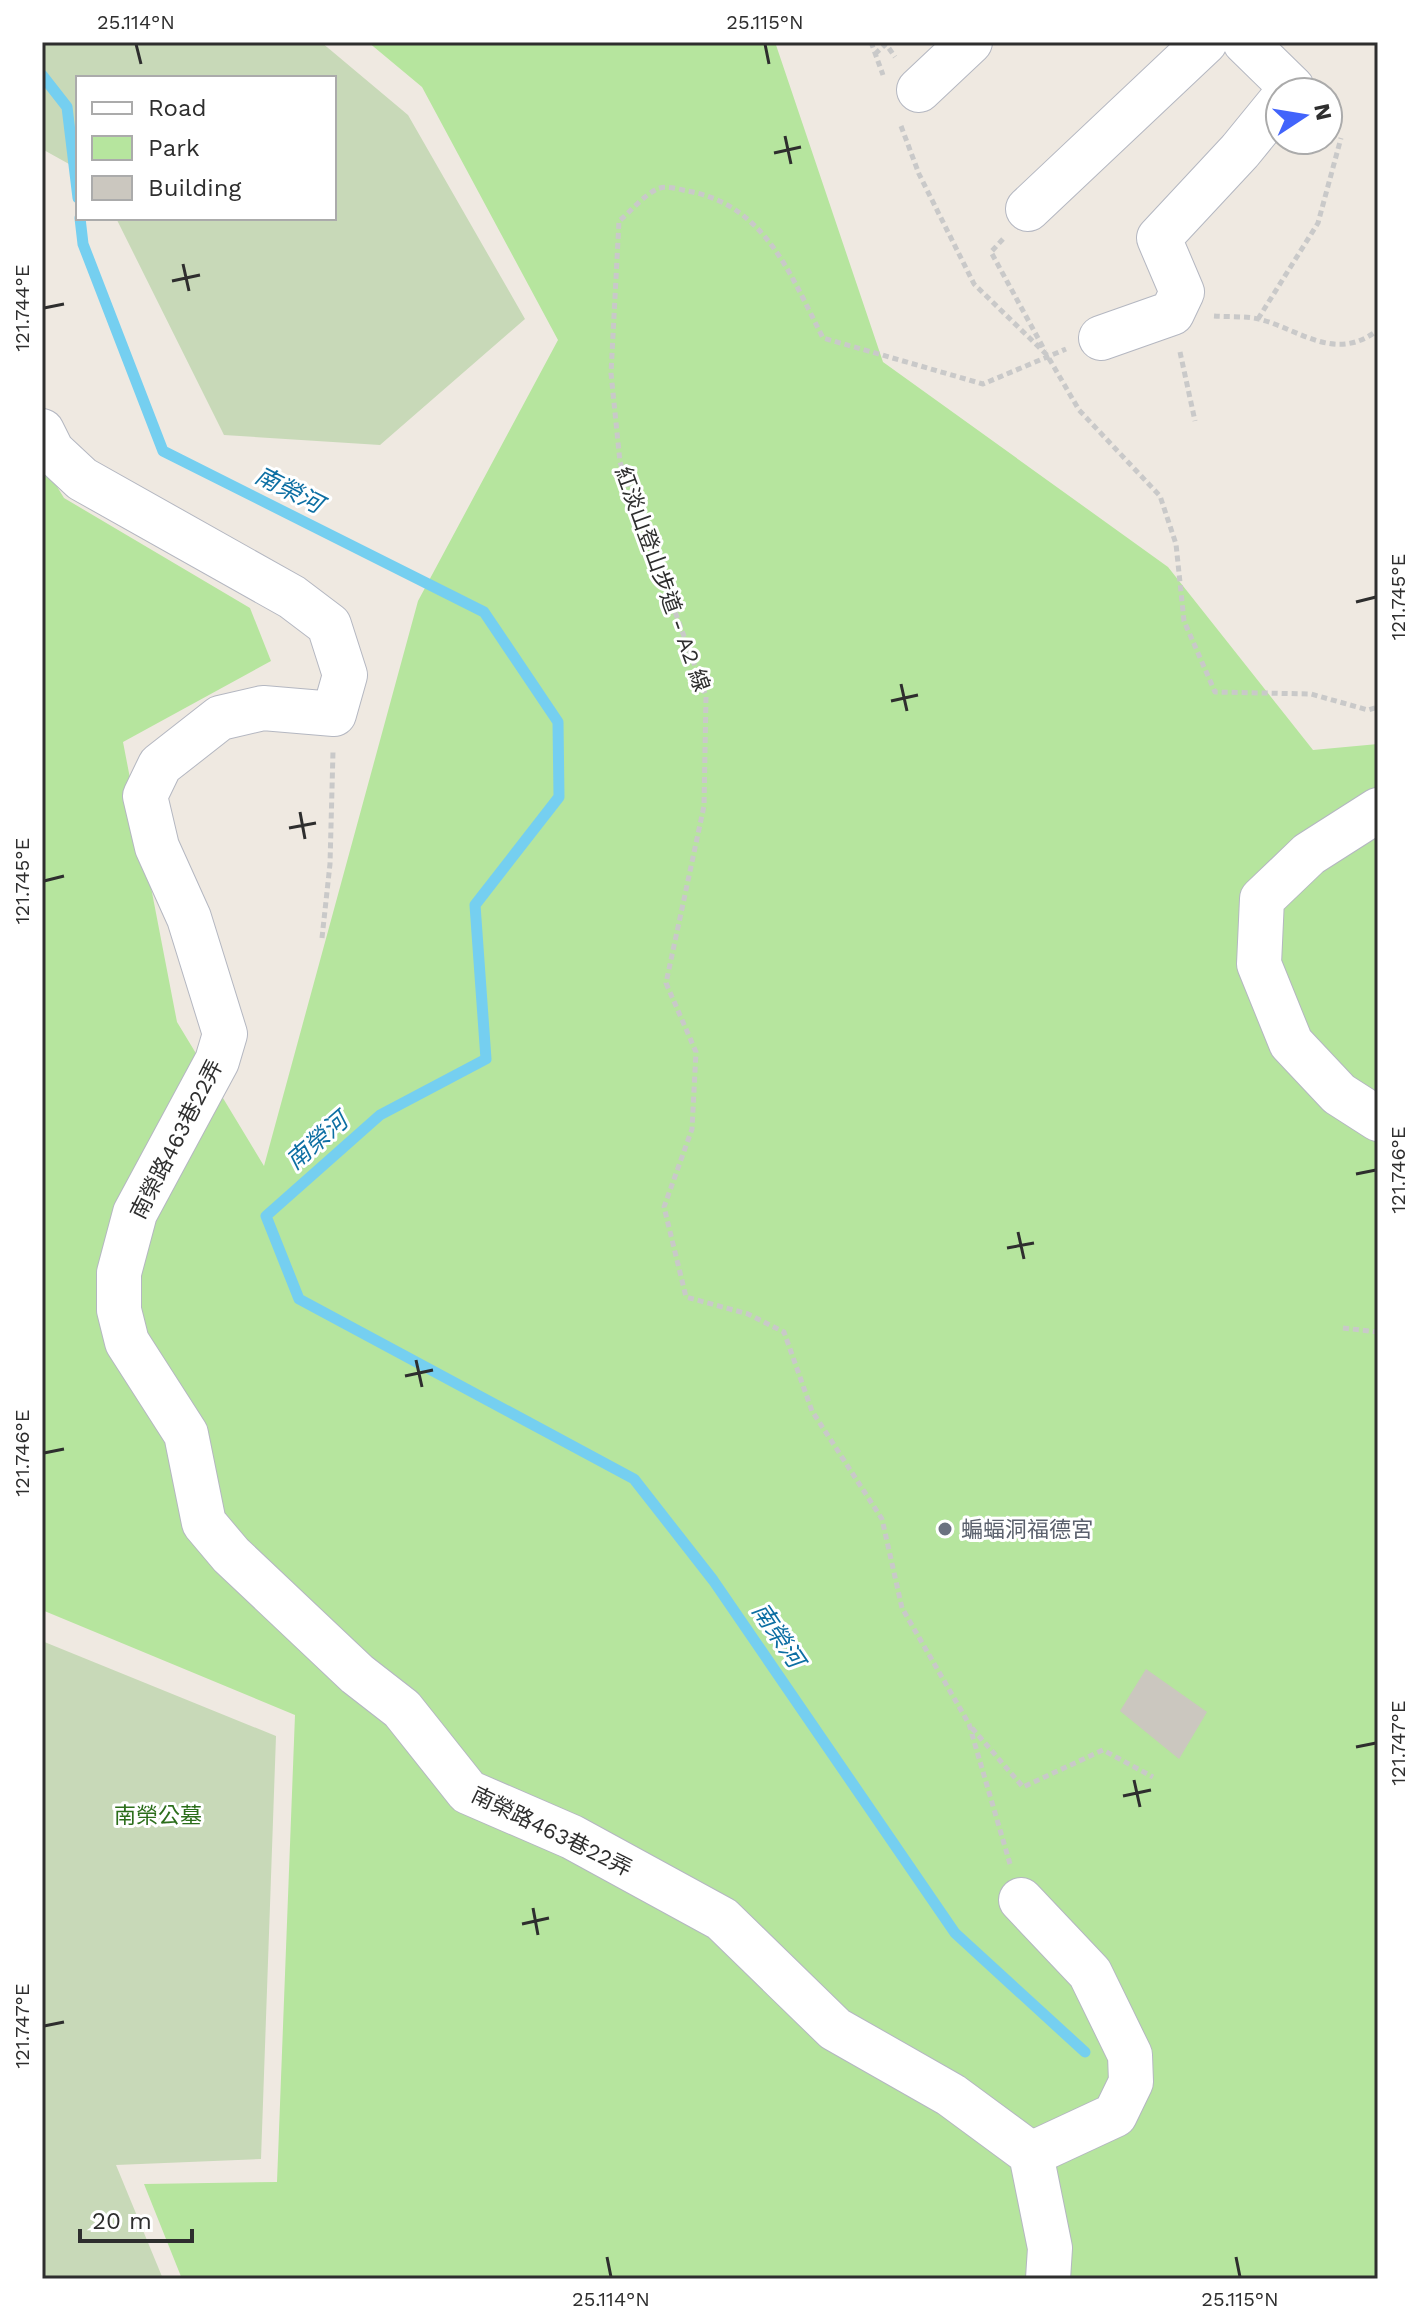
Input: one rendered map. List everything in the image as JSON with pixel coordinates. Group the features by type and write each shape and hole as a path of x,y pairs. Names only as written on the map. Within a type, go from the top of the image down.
{"lane":[{"path":"919,90 970,42"},
{"path":"1028,209 1205,42"},
{"path":"1245,42 1280,76"},
{"path":"1101,338 1172,313 1182,292 1159,238 1264,120"},
{"path":"42,431 52,451 82,479 292,597 329,625 345,675 334,714"},
{"name":"南榮路463巷22弄","path":"334,714 263,708 220,718 160,765 145,796 157,847 189,918 225,1034 217,1061 135,1213 119,1273 119,1310 127,1342 186,1434 204,1523 231,1555 346,1663 402,1709 468,1792 572,1837 722,1919 835,2029 951,2095 1031,2154"},
{"path":"1378,810 1309,854 1262,899 1259,964 1291,1043 1339,1094 1378,1119"},
{"path":"1021,1900 1090,1973 1130,2055 1131,2082 1115,2115 1031,2154 1050,2248 1048,2279"}],"path":[{"path":"1258,319 1318,223 1336,156"},
{"path":"919,174 974,284 1047,355"},
{"name":"紅淡山登山步道 - A2 線","path":"1021,1900 969,1724 902,1608 882,1519 812,1411 784,1332 748,1314 686,1297 664,1207 692,1129 696,1052 666,983 704,806 706,696 620,462 611,373 619,221 657,189 705,194 738,212 767,235 823,338 983,384 1047,355"},
{"path":"1028,209 991,252 1079,410 1160,496 1176,544 1184,621 1215,692 1311,694 1368,710 1378,707"},
{"path":"1195,421 1172,313 1258,319 1324,345 1365,340 1378,330"},
{"path":"322,938 330,864 334,714"},
{"path":"1343,1328 1378,1332"},
{"path":"969,1724 1023,1787 1103,1750 1153,1777"}],"green space":[{"path":"42,42 321,42 408,115 525,319 380,445 224,435 117,220 336,220 336,76 76,76 76,168 42,149"},
{"path":"368,42 775,42 883,362 1168,567 1313,750 1378,744 1378,2279 182,2279 144,2184 277,2182 295,1715 42,1610 42,462 64,498 250,608 271,661 123,742 177,1022 264,1166 418,601 558,340 422,87"},
{"name":"南榮公墓","path":"42,1641 276,1736 261,2159 116,2165 163,2279 42,2279"}],"building":[{"path":"1146,1669 1207,1712 1179,1759 1120,1711"}],"waterway":[{"name":"南榮河","path":"42,75 67,107 76,181"},
{"name":"南榮河","path":"80,220 83,244 163,451 484,612 558,722 559,797 475,905 486,1059 380,1115 266,1216 299,1299 634,1479 713,1580 955,1933 1085,2052"}],"place":[{"name":"蝙蝠洞福德宮","path":"945,1529"}]}
